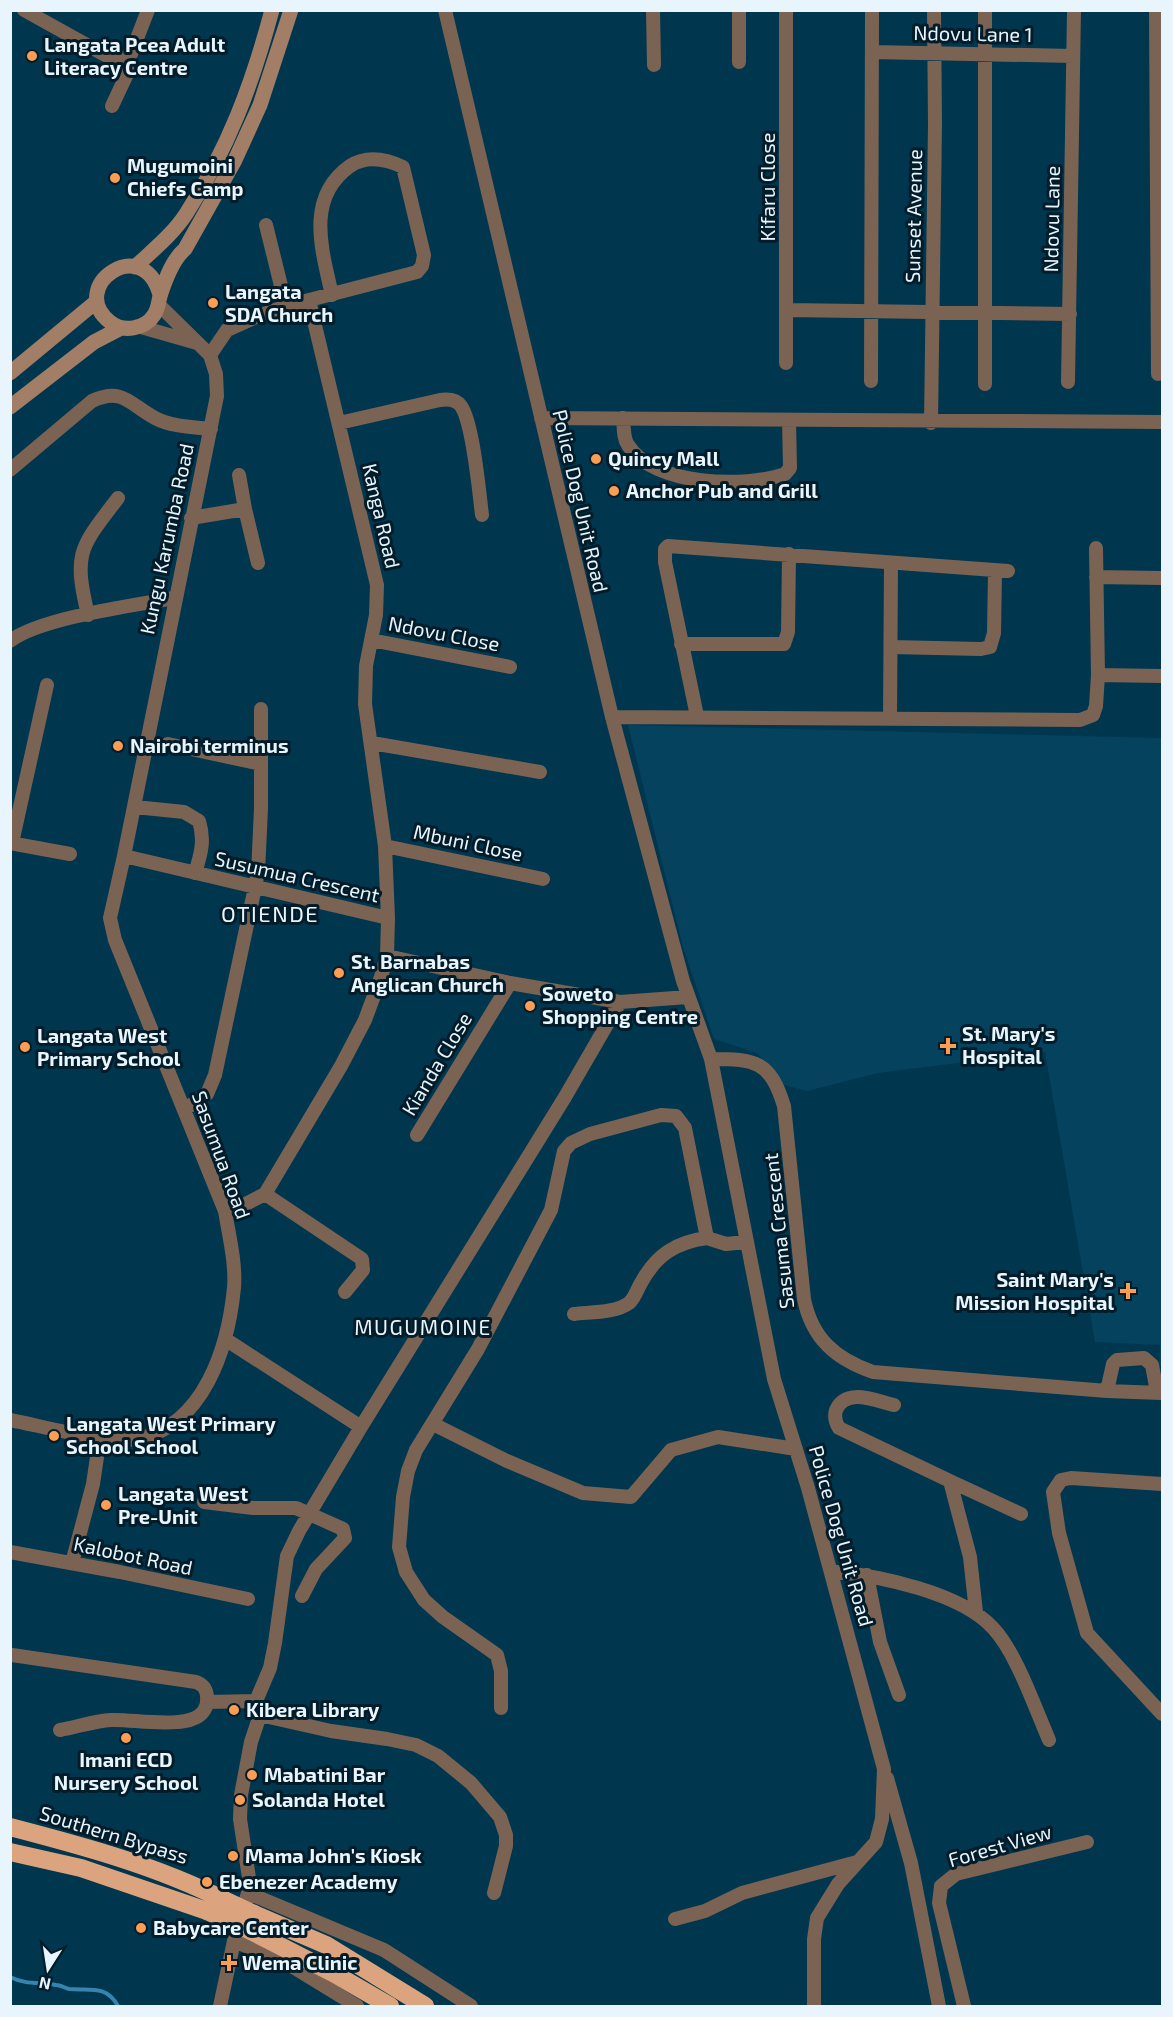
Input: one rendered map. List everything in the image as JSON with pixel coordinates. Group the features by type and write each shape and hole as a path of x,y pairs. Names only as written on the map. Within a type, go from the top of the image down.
{"highway":[{"name":"Southern Bypass","path":"10,1827 88,1848 155,1870 224,1900 252,1923 390,2007"},
{"name":"Southern Bypass","path":"10,1852 81,1868 207,1911 326,1945 424,2007"}],"main road":[{"path":"135,267 167,237 186,214 221,154 236,124 272,10"},
{"path":"10,407 94,342 121,328 141,327 149,321 178,256 185,249 235,160 260,105 291,10"},
{"path":"121,328 105,318 97,301 97,290 107,274 126,266 135,267 152,277 159,300"},
{"path":"10,373 97,301"}],"street":[{"path":"24,10 105,55 123,60 134,47 148,10"},
{"name":"Police Dog Unit Road","path":"445,10 612,717 688,997"},
{"path":"653,10 654,65"},
{"path":"739,10 739,62"},
{"name":"Kifaru Close","path":"786,10 786,363"},
{"path":"871,381 872,10"},
{"name":"Sunset Avenue","path":"931,423 934,10"},
{"path":"985,10 985,384"},
{"name":"Ndovu Lane","path":"1068,382 1074,10"},
{"path":"1156,10 1159,53 1160,314 1158,374"},
{"name":"Ndovu Lane 1","path":"872,52 985,52 1073,56"},
{"path":"112,106 127,74 127,57"},
{"path":"159,300 210,355 227,330 286,306 332,295 417,272 424,261 403,167 388,160 370,159 354,164 339,174 329,187 321,208 320,237 332,295"},
{"path":"266,225 286,306"},
{"name":"Kanga Road","path":"309,300 377,585 366,666 365,705 385,846 388,918"},
{"path":"787,310 1070,314"},
{"path":"141,327 199,343"},
{"name":"Kungu Karumba Road","path":"124,856 174,598 211,429 216,396 216,374 210,355"},
{"path":"10,470 92,401 105,395 125,398 155,418 170,423 211,429"},
{"path":"339,423 440,400 457,401 468,424 482,514"},
{"path":"541,418 931,423 1162,422"},
{"path":"623,418 626,444 637,457 680,477 700,481 727,482 785,474 790,468 789,420"},
{"path":"239,475 258,563"},
{"path":"88,615 80,584 79,559 85,543 118,498"},
{"path":"191,518 245,509"},
{"path":"697,716 664,555 668,546 1001,571 994,633 990,647 981,649 891,647"},
{"path":"612,717 1088,718 1096,706 1098,675 1095,548"},
{"path":"681,644 784,644 788,632 789,554"},
{"path":"890,718 891,563"},
{"path":"1096,577 1162,578"},
{"path":"10,641 29,630 88,615 174,598"},
{"name":"Ndovu Close","path":"371,640 510,667"},
{"path":"1098,675 1162,676"},
{"path":"46,685 11,843 70,854"},
{"path":"185,1109 207,1094 215,1075 255,886 260,835 261,709"},
{"path":"372,743 540,772"},
{"path":"168,744 261,764"},
{"path":"135,807 184,812 198,821 203,834 202,852 195,873"},
{"name":"Mbuni Close","path":"385,846 543,879"},
{"name":"Susumua Crescent","path":"124,856 388,918 387,956 365,1020 341,1066 265,1194"},
{"name":"Sasumua Road","path":"10,1420 100,1437 136,1439 172,1426 198,1401 225,1339 234,1287 231,1244 225,1211 115,940 110,918 124,856"},
{"path":"387,956 510,983 620,1002 688,997 711,1059"},
{"name":"Kianda Close","path":"417,1135 510,983"},
{"path":"220,2007 234,1941 248,1893 249,1878 240,1819 241,1795 251,1742 260,1715 256,1701 270,1668 283,1570 293,1542 361,1427 565,1097 620,1002"},
{"name":"Police Dog Unit Road","path":"711,1059 774,1379 831,1571 884,1769 879,1832 872,1848 838,1884 818,1918 814,1939 814,2007"},
{"name":"Sasuma Crescent","path":"711,1059 743,1059 762,1066 777,1083 784,1107 798,1252 807,1312 813,1329 829,1350 851,1365 873,1372 1107,1391 1160,1393"},
{"path":"501,1708 501,1671 496,1655 443,1617 424,1600 406,1572 399,1548 408,1471 416,1450 483,1339 551,1210 564,1151 571,1143 590,1134 651,1118 676,1116 686,1128 707,1238"},
{"path":"225,1211 234,1210 265,1194 362,1259 363,1270 345,1292"},
{"path":"574,1314 614,1308 629,1303 646,1273 665,1253 689,1240 707,1238 726,1244 746,1242"},
{"path":"225,1339 361,1427"},
{"path":"1107,1391 1113,1364 1117,1360 1144,1358 1152,1365 1160,1393"},
{"path":"894,1406 855,1397 844,1399 837,1407 836,1423 839,1428 1021,1514"},
{"path":"433,1424 507,1461 583,1494 631,1497 671,1450 718,1437 796,1449"},
{"path":"72,1563 93,1484 100,1437"},
{"path":"1162,1484 1071,1478 1061,1480 1053,1492 1059,1533 1086,1633 1162,1714"},
{"path":"950,1481 970,1557 976,1612"},
{"path":"204,1502 253,1508 283,1506 310,1513 339,1525 343,1529 345,1538 316,1569 302,1596"},
{"name":"Kalobot Road","path":"10,1552 248,1599"},
{"path":"831,1571 867,1575 912,1587 976,1612 994,1629 1006,1646 1049,1740"},
{"path":"867,1575 880,1642 899,1695"},
{"path":"12,1655 196,1682 203,1685 207,1702 201,1716 186,1721 108,1720 60,1730"},
{"path":"207,1702 256,1701"},
{"path":"260,1715 331,1731 387,1738 416,1745 438,1756 477,1789 500,1817 506,1835 506,1846 494,1893"},
{"path":"884,1769 911,1863 939,2007"},
{"name":"Forest View","path":"964,2007 939,1903 941,1886 956,1874 1087,1842"},
{"path":"675,1919 705,1911 742,1893 859,1862"},
{"path":"248,1893 384,1950 471,2007"},
{"path":"234,1941 285,1962 357,2007"}],"shaded area":[{"name":"St. Mary's Hospital","path":"628,725 1162,738 1162,1366 1159,1366 1160,1345 1095,1342 1045,1052 878,1073 807,1091 784,1085 757,1053 714,1039 683,947"}],"waterway":[{"path":"10,1977 69,1989 102,1991 108,1994 118,2006"}],"place":[{"name":"Langata Pcea Adult Literacy Centre","path":"32,56"},
{"name":"Mugumoini Chiefs Camp","path":"115,178"},
{"name":"Langata SDA Church","path":"213,303"},
{"name":"Quincy Mall","path":"596,459"},
{"name":"Anchor Pub and Grill","path":"614,491"},
{"name":"Nairobi terminus","path":"118,746"},
{"name":"St. Barnabas Anglican Church","path":"339,973"},
{"name":"Soweto Shopping Centre","path":"530,1006"},
{"name":"St. Mary's Hospital","path":"948,1046"},
{"name":"Langata West Primary School","path":"25,1047"},
{"name":"Saint Mary's Mission Hospital","path":"1128,1291"},
{"name":"Langata West Primary School School","path":"54,1436"},
{"name":"Langata West Pre-Unit","path":"106,1505"},
{"name":"Kibera Library","path":"234,1710"},
{"name":"Imani ECD Nursery School","path":"126,1738"},
{"name":"Mabatini Bar","path":"252,1775"},
{"name":"Solanda Hotel","path":"240,1800"},
{"name":"Mama John's Kiosk","path":"233,1856"},
{"name":"Ebenezer Academy","path":"207,1882"},
{"name":"Babycare Center","path":"141,1928"},
{"name":"Wema Clinic","path":"229,1963"}],"district":[{"name":"OTIENDE","path":"270,914"},
{"name":"MUGUMOINE","path":"423,1328"}]}
